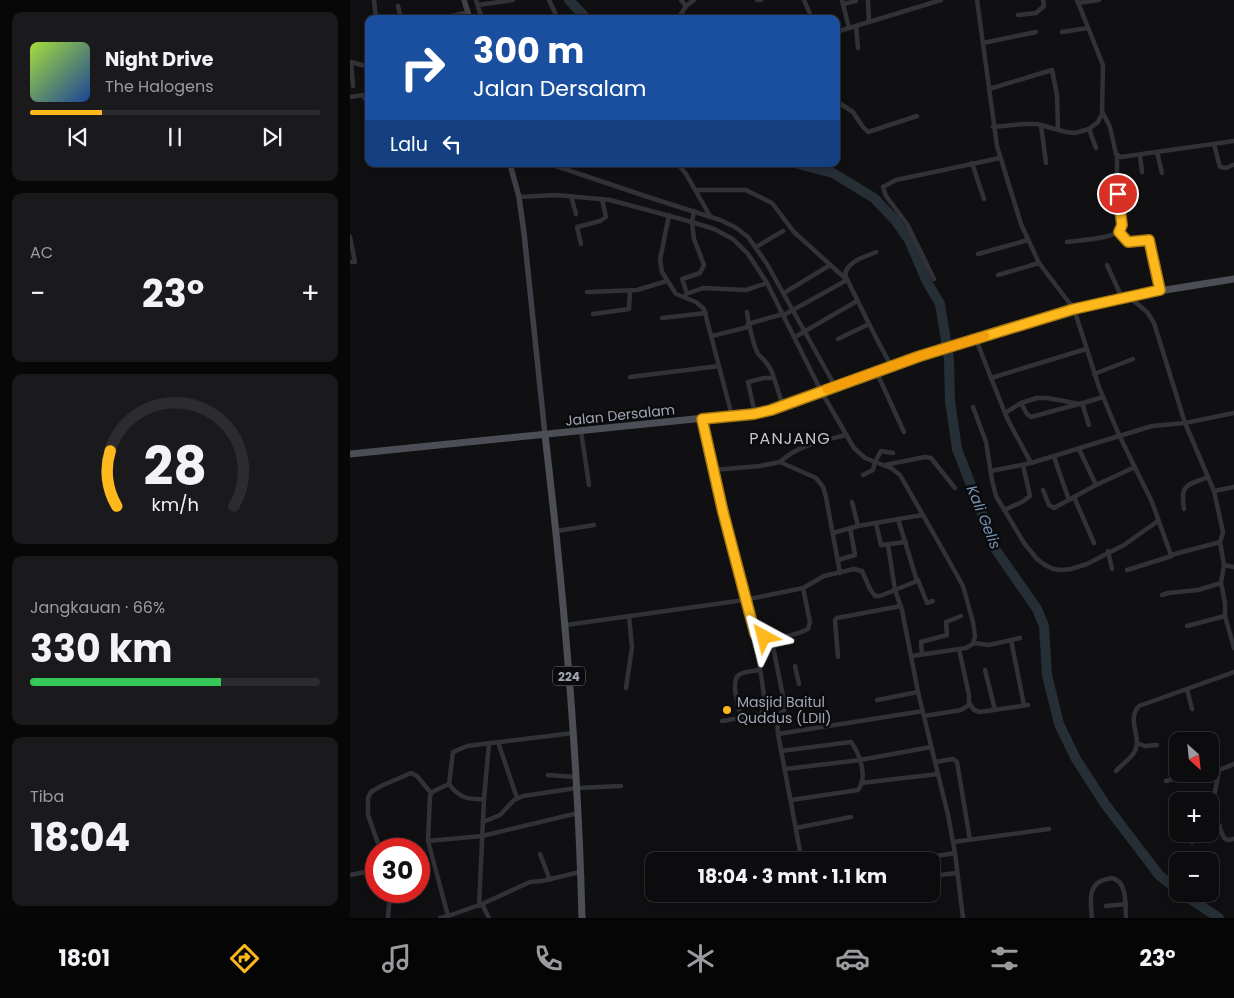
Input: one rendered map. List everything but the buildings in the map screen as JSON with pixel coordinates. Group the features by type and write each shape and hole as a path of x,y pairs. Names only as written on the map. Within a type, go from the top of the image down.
{"main road":[{"path":"464,0 469,15"},
{"path":"511,167 519,197 530,280 545,435"},
{"name":"Jalan Dersalam","path":"350,454 754,414 783,406 920,356 1074,309 1160,290 1234,279"},
{"name":"224","path":"545,435 566,625 578,813 582,918"}],"street":[{"path":"374,0 376,15"},
{"path":"481,15 477,3 513,0"},
{"path":"549,0 556,15"},
{"path":"681,0 686,6"},
{"path":"681,15 686,6 694,0"},
{"path":"804,0 810,15"},
{"path":"840,31 941,0"},
{"path":"977,0 993,127 1000,158 1028,240 1039,262 1074,309 1103,397 1119,435 1152,502 1172,556"},
{"path":"1018,15 1040,11 1044,6 1044,0"},
{"path":"993,127 1041,124 1070,133 1089,130 1098,122 1102,111 1103,64 1077,1 1098,0"},
{"path":"849,28 843,2 856,1"},
{"path":"868,1 869,22"},
{"path":"398,6 400,15"},
{"path":"456,15 468,12"},
{"path":"856,26 858,48"},
{"path":"1062,32 1088,28"},
{"path":"983,43 1036,32"},
{"path":"353,86 351,62 365,66"},
{"path":"989,90 1052,70 1057,95 1058,130"},
{"path":"350,97 363,95 365,99"},
{"path":"840,104 853,112 868,132 917,116"},
{"path":"1067,242 1108,236 1119,232 1122,225 1117,181 1118,156 1110,127 1102,111"},
{"path":"1041,124 1046,163"},
{"path":"1089,130 1096,148"},
{"path":"1118,156 1140,155 1234,141"},
{"path":"1214,144 1220,167 1226,168 1233,165"},
{"path":"1157,152 1162,173"},
{"path":"1140,155 1142,172"},
{"path":"934,279 907,224 882,188 896,180 1000,158"},
{"path":"972,163 984,200"},
{"path":"558,167 634,195 710,216 736,227 757,247 834,386"},
{"path":"680,167 710,216"},
{"path":"695,190 746,190 772,203 794,232 847,280"},
{"path":"519,197 556,194 629,204 692,221 733,239 748,254 767,283 846,435 860,454 896,471 900,475 922,515 940,542 963,586 973,622 974,643"},
{"path":"629,204 634,195"},
{"path":"571,196 576,214"},
{"path":"581,244 578,227 600,221 606,217 602,199"},
{"path":"687,293 682,279 700,274 704,266 695,244 692,221 694,212"},
{"path":"669,215 660,260 662,272 675,293 699,304 706,313 732,416"},
{"path":"748,254 782,231"},
{"path":"1119,232 1128,242 1149,240 1160,290"},
{"path":"350,237 355,260 350,262"},
{"path":"978,254 1028,240"},
{"path":"876,252 850,265 845,272 857,301 891,366"},
{"path":"998,275 1039,262"},
{"path":"784,293 830,264"},
{"path":"1107,265 1125,297 1147,312 1154,323 1184,423 1214,491 1223,532 1220,542 1224,565 1221,584 1225,603 1225,616 1234,648"},
{"path":"712,336 794,311 847,280"},
{"path":"588,292 641,290 667,281"},
{"path":"680,296 703,288 746,290 767,283"},
{"path":"593,314 629,309 630,291"},
{"path":"796,336 857,301"},
{"path":"747,312 748,326 758,355 766,360 783,406"},
{"path":"662,318 706,313"},
{"path":"838,340 869,324"},
{"path":"976,340 1008,420 1031,463"},
{"path":"991,378 1086,349"},
{"path":"1094,374 1133,359"},
{"path":"630,377 719,366"},
{"path":"876,371 904,432"},
{"path":"754,414 748,382 764,378 774,378"},
{"path":"1021,403 1027,414 1031,417 1103,397"},
{"path":"1006,413 1021,403 1037,398 1081,404"},
{"path":"1081,404 1090,425"},
{"path":"973,407 986,442 996,496 1024,543 1037,560 1053,569 1071,569 1087,564 1098,559 1108,551 1124,545 1158,521"},
{"path":"990,471 1054,457 1119,435 1163,424 1184,423 1234,413"},
{"path":"702,419 744,600 755,634 766,709 759,714 722,721"},
{"path":"581,431 589,485"},
{"path":"713,470 760,466 780,462 810,444 846,435"},
{"path":"1080,449 1096,485"},
{"path":"864,475 872,472 881,451 893,453"},
{"path":"884,465 930,457 955,488"},
{"path":"1054,457 1071,498 1094,543"},
{"path":"780,462 813,475 820,482 826,497 840,573"},
{"path":"1004,510 1029,498 1023,465"},
{"path":"1043,490 1049,505 1053,508 1135,467"},
{"path":"1184,509 1183,491 1192,483 1208,477"},
{"path":"1214,491 1234,487"},
{"path":"852,502 858,526"},
{"path":"833,533 858,526 922,515"},
{"path":"898,519 927,603 933,601"},
{"path":"876,523 881,545 906,542"},
{"path":"557,531 594,525"},
{"path":"838,560 855,555 850,528"},
{"path":"1126,570 1220,542"},
{"path":"888,545 895,590 901,606 918,692 953,842 963,918"},
{"path":"1108,551 1112,569"},
{"path":"1224,565 1234,567"},
{"path":"566,625 744,600 803,588 821,577 854,570 861,570 875,596 880,596 918,580"},
{"path":"1162,595 1198,590 1221,584"},
{"path":"755,634 760,637 771,637 797,633 808,628 810,622 803,588"},
{"path":"838,658 835,620 837,618 901,606"},
{"path":"626,688 632,647 629,616"},
{"path":"922,654 921,642 948,634 946,622 961,616"},
{"path":"1187,626 1225,616"},
{"path":"771,637 786,707 777,717 778,734 802,852"},
{"path":"912,656 959,649 974,643 986,645 1020,638"},
{"path":"959,649 970,704 976,711 1026,705 1011,640"},
{"path":"795,666 799,684"},
{"path":"740,717 734,685 735,678 739,674 760,670"},
{"path":"985,670 995,710"},
{"path":"1116,771 1132,756 1137,743 1133,719 1136,709 1143,704 1234,672"},
{"path":"1187,689 1192,709"},
{"path":"877,700 918,692"},
{"path":"924,716 961,710 970,704"},
{"path":"778,734 923,711"},
{"path":"449,784 454,751 467,746 573,733"},
{"path":"498,742 517,798"},
{"path":"782,751 850,742 860,760 861,783 860,788 856,791 791,800"},
{"path":"488,918 481,905 482,836 489,743"},
{"path":"1137,743 1145,746 1156,745"},
{"path":"785,769 860,760 932,747"},
{"path":"935,762 953,759 957,762 970,840"},
{"path":"1219,770 1234,764"},
{"path":"376,838 367,810 367,802 371,792 380,786 411,773 417,776 431,793"},
{"path":"861,783 938,774"},
{"path":"548,775 576,777"},
{"path":"431,793 449,784"},
{"path":"449,784 460,795 470,799 484,799"},
{"path":"483,822 500,815 517,798 530,794 576,788 621,786"},
{"path":"428,838 431,793"},
{"path":"430,841 482,836 578,813"},
{"path":"796,828 851,817"},
{"path":"1220,826 1224,838 1228,840 1234,839"},
{"path":"953,842 1050,829"},
{"path":"430,848 448,916"},
{"path":"940,855 955,853"},
{"path":"540,854 550,880"},
{"path":"350,875 365,872"},
{"path":"440,918 481,905 530,882 550,880 580,872"},
{"path":"940,875 957,873"},
{"path":"1092,918 1091,893 1094,886 1100,881 1111,878 1117,879 1124,890 1126,918"},
{"path":"388,918 389,903"},
{"path":"1106,906 1126,904"}],"waterway":[{"name":"Kali Gelis","path":"569,0 583,15"},
{"name":"Kali Gelis","path":"810,167 833,173 874,198 895,220 909,240 927,282 940,304 949,359 950,401 957,449 996,550 1037,609 1044,626 1047,675 1059,724 1076,759 1105,804 1159,875 1169,883"},
{"name":"Kali Gelis","path":"1195,902 1219,918"}],"slow traffic":[{"path":"827,389 920,356 985,336"}],"place":[{"name":"Masjid Baitul Quddus (LDII)","path":"727,710"}],"district":[{"name":"PANJANG","path":"790,438"}],"route":[{"path":"764,637 755,634 744,600 702,419 754,414 771,410 920,356 1074,309 1160,290 1149,240 1128,242 1119,232 1122,229 1122,225 1118,194"}]}
